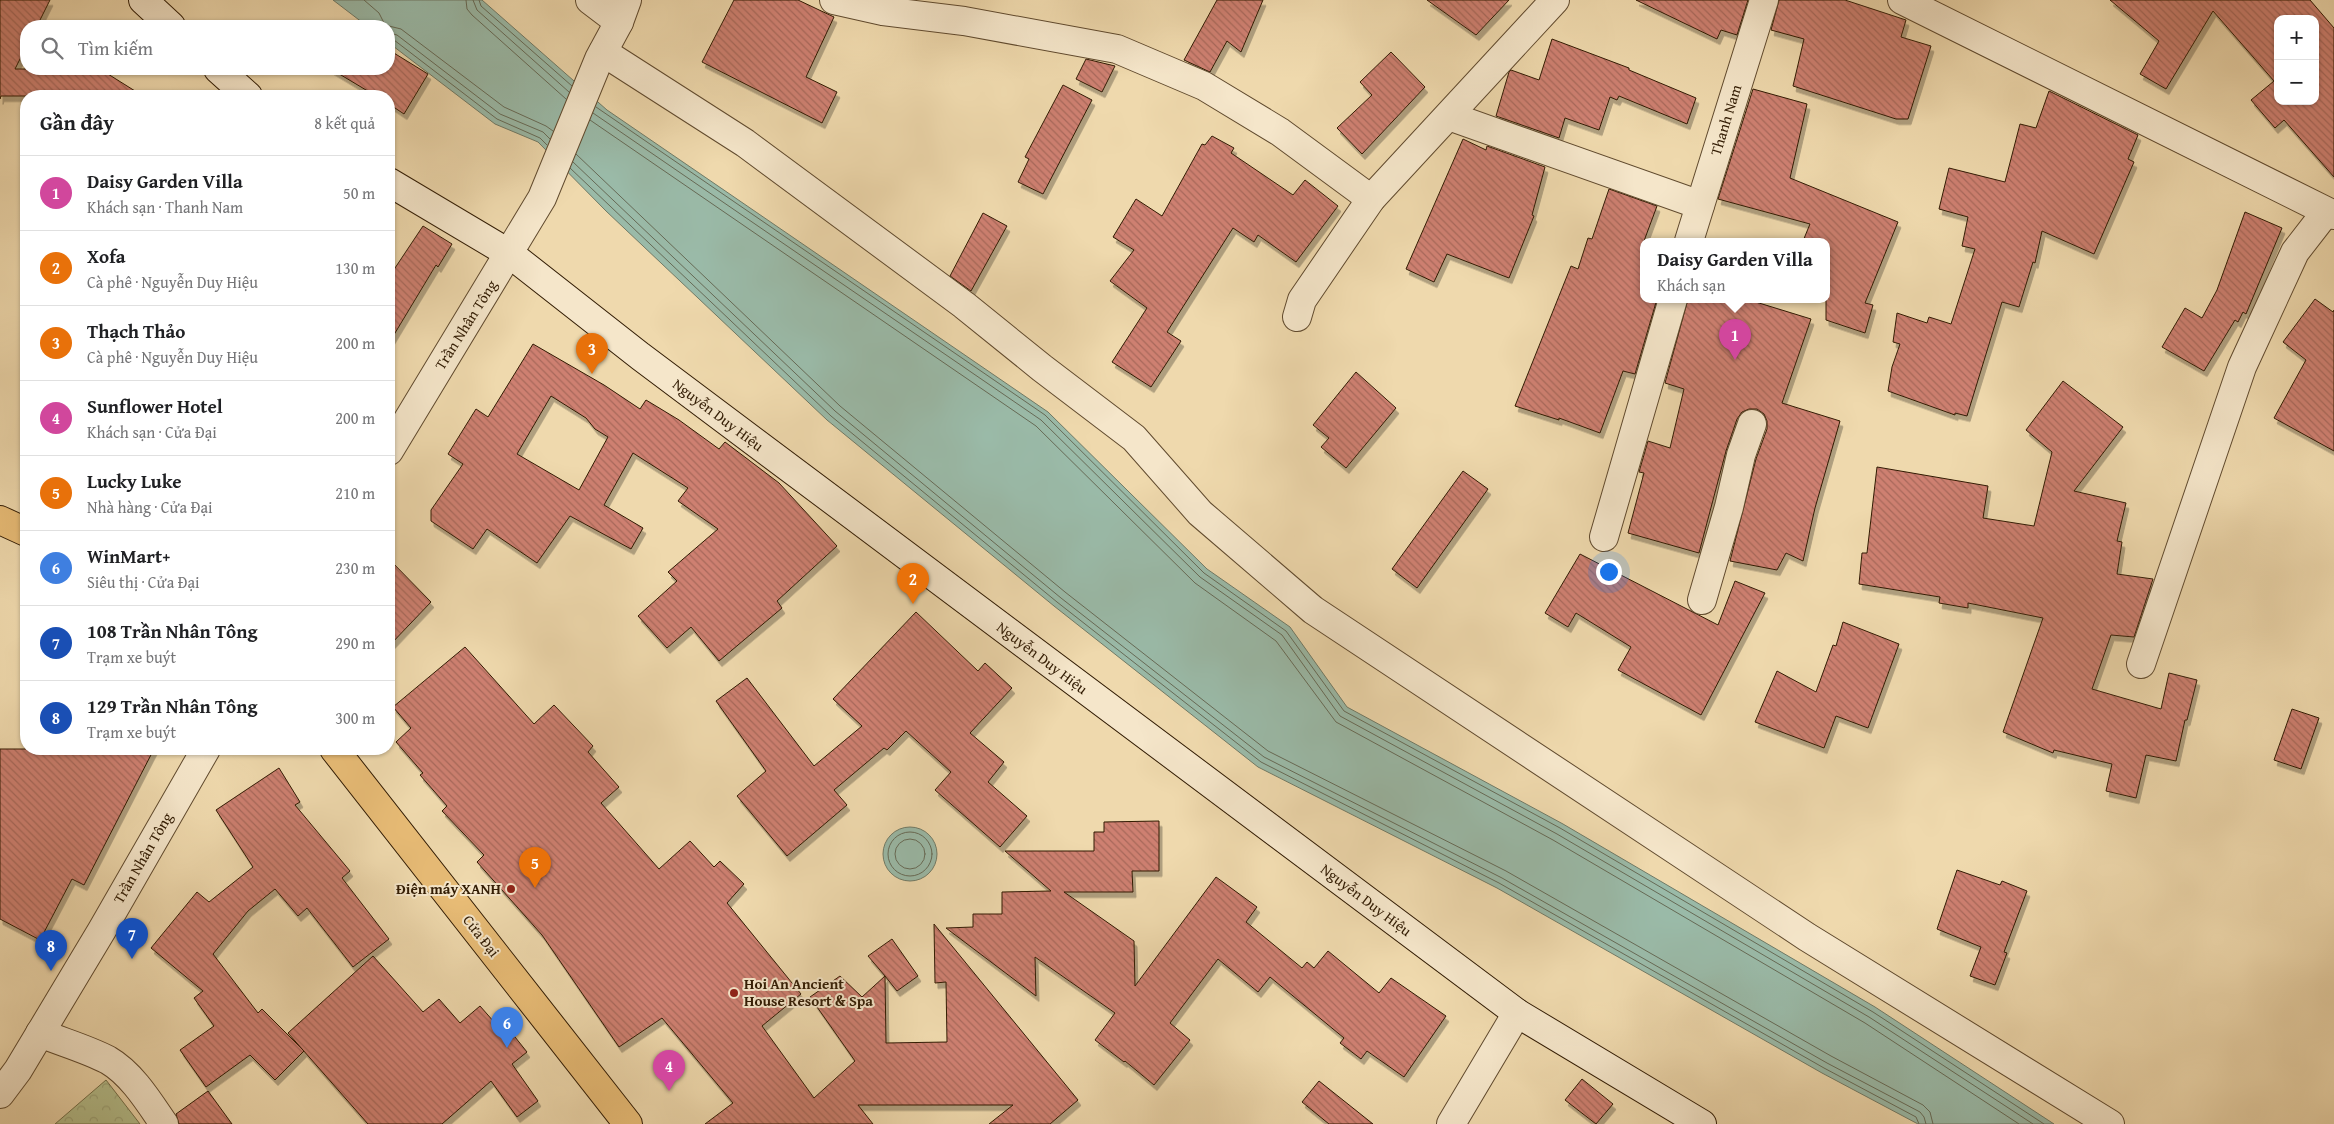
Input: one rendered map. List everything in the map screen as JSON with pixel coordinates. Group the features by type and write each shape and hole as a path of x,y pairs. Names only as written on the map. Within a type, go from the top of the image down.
{"main road":[{"path":"0,520 20,529"},
{"name":"Cửa Đại","path":"339,755 628,1124"}],"street":[{"path":"143,0 165,20"},
{"path":"590,0 623,11 601,56 745,143 964,305 1042,368 1134,438 1200,513 1313,610 1807,937 2106,1123"},
{"path":"834,0 883,11 964,21 1117,49 1212,91 1280,132 1371,199"},
{"path":"1297,317 1302,300 1371,199 1555,0"},
{"name":"Thanh Nam","path":"1690,238 1764,0"},
{"path":"1902,0 2330,213 2295,252 2242,366 2141,664"},
{"name":"Trần Nhân Tông","path":"395,441 510,254 542,198 601,56"},
{"path":"225,75 241,90"},
{"path":"1449,116 1700,205"},
{"name":"Nguyễn Duy Hiệu","path":"395,186 510,254 656,368 1517,1013 1702,1124"},
{"path":"1604,537 1671,303"},
{"path":"1702,600 1729,507 1741,454 1752,424"},
{"name":"Trần Nhân Tông","path":"0,1094 40,1033 202,755"},
{"path":"1451,1124 1517,1013"},
{"path":"40,1033 108,1060 140,1090 164,1124"}],"green space":[{"path":"106,1080 140,1124 55,1124"}],"water":[{"path":"333,0 482,0 607,110 1048,412 1207,569 1290,627 1347,707 1563,824 1875,1007 2054,1124 1918,1124 1822,1073 1497,888 1258,767 1054,606 827,420 606,211 538,142 495,124 395,48 395,20 359,20"},
{"path":"910,827 920,829 929,835 935,844 937,854 935,864 929,873 920,879 910,881 900,879 891,873 885,864 883,854 885,844 891,835 900,829"}],"building":[{"path":"0,0 50,0 40,20 20,20 20,59 15,69 20,69 20,75 110,75 133,90 20,90 20,96 1,96 0,99"},
{"path":"734,0 798,0 834,17 806,77 837,92 822,123 702,62"},
{"path":"1217,0 1263,0 1241,52 1227,41 1210,72 1184,60"},
{"path":"1427,0 1509,0 1476,35"},
{"path":"1636,0 1748,0 1737,35 1721,30 1717,39"},
{"path":"1779,0 1845,0 1906,20 1901,37 1931,46 1908,119 1896,119 1793,86 1804,39 1771,30"},
{"path":"2110,0 2310,0 2334,28 2334,177 2284,120 2275,128 2251,100 2274,81 2213,11 2166,89 2140,74 2159,41"},
{"path":"1552,39 1629,68 1629,70 1696,98 1687,124 1619,96 1617,100 1610,97 1599,130 1565,118 1559,138 1496,116 1509,72 1511,70 1539,80"},
{"path":"1391,52 1425,87 1362,154 1337,128 1372,95 1360,82"},
{"path":"395,54 428,74 404,114 395,108 395,90 366,90 341,75 395,75"},
{"path":"1086,59 1115,66 1102,92 1076,79"},
{"path":"1063,85 1092,100 1043,194 1018,182 1029,159 1025,157"},
{"path":"1753,89 1807,104 1790,178 1898,222 1865,303 1873,305 1865,333 1826,320 1826,303 1830,303 1830,238 1804,238 1810,224 1718,199"},
{"path":"2049,91 2138,135 2128,159 2134,162 2094,254 2042,231 2035,263 2033,262 2019,307 2002,302 1967,416 1955,413 1955,415 1888,391 1892,367 1900,344 1893,342 1897,313 1927,323 1929,317 1951,324 1975,249 1962,246 1968,217 1939,209 1949,168 2005,182 2020,124 2036,128"},
{"path":"1212,136 1234,148 1231,153 1293,195 1305,180 1338,206 1296,262 1258,235 1254,242 1233,228 1167,332 1181,341 1151,387 1112,362 1147,308 1110,281 1134,250 1113,237 1136,199 1162,216 1202,144 1205,145"},
{"path":"1463,139 1486,150 1487,146 1545,167 1532,215 1534,216 1509,278 1447,254 1434,282 1406,269"},
{"path":"1609,189 1657,206 1645,238 1640,238 1640,303 1656,303 1635,374 1623,371 1600,433 1559,418 1559,420 1515,406 1571,266 1578,269 1588,238 1592,239"},
{"path":"2245,212 2282,228 2246,314 2243,312 2238,322 2235,320 2204,371 2162,347 2185,308 2202,318 2217,290"},
{"path":"983,213 1007,226 971,291 950,276"},
{"path":"423,226 452,244 438,267 436,265 395,333 395,268"},
{"path":"2315,299 2333,312 2334,310 2334,451 2274,418 2306,360 2283,342"},
{"path":"1687,303 1759,303 1811,319 1782,403 1840,421 1815,508 1803,561 1786,553 1777,570 1730,561 1756,459 1767,429 1767,421 1764,414 1757,409 1749,409 1742,412 1737,419 1726,451 1699,553 1628,533 1644,473 1639,472 1648,441 1670,448 1684,389 1665,383"},
{"path":"533,344 604,385 640,409 646,400 679,420 719,449 725,442 779,483 837,546 777,601 782,608 719,661 691,627 667,648 638,616 677,581 668,572 718,529 678,501 688,488 633,453 604,505 643,528 631,549 570,516 537,563 487,529 473,549 431,521 431,510 463,464 448,454 476,409 488,417","holes":["551,396 586,418 595,429 608,437 579,490 517,454"]},
{"path":"1356,372 1396,408 1346,468 1321,447 1329,438 1313,425"},
{"path":"2063,381 2123,427 2074,491 2126,503 2117,541 2122,542 2117,574 2153,579 2134,637 2111,635 2092,689 2161,709 2169,673 2197,680 2187,720 2185,720 2176,761 2146,755 2136,798 2106,791 2112,764 2054,750 2053,753 2003,732 2043,618 1968,603 1968,608 1939,603 1940,597 1859,584 1862,553 1867,553 1877,467 1988,486 1983,518 2034,526 2052,452 2026,430"},
{"path":"1463,471 1488,489 1417,588 1392,569"},
{"path":"1580,554 1718,625 1735,581 1765,593 1701,715 1618,670 1631,647 1576,613 1568,627 1545,613"},
{"path":"395,565 431,602 395,640"},
{"path":"916,612 978,671 985,663 1012,688 970,733 1004,762 988,782 1027,816 1000,847 935,790 951,772 906,731 887,750 884,748 834,790 847,805 787,856 737,796 766,771 716,701 747,678 814,766 862,726 833,699"},
{"path":"1843,622 1899,644 1868,728 1836,716 1824,748 1755,722 1777,671 1816,692 1833,645 1836,646"},
{"path":"465,647 534,724 554,705 593,746 588,752 619,787 601,803 659,869 690,841 714,867 720,861 744,884 727,903 801,994 762,1026 814,1098 855,1061 810,997 840,976 862,997 885,976 886,1043 947,1042 946,982 935,983 934,924 1078,1100 1050,1124 989,1124 1013,1105 858,1105 873,1124 705,1124 733,1103 662,1018 619,1047 542,935 477,862 484,855 442,811 447,806 420,775 423,773 396,742 411,728 395,709 395,705"},
{"path":"2292,709 2319,718 2301,769 2274,760"},
{"path":"0,749 20,749 20,755 151,755 84,885 72,879 40,940 0,919"},
{"path":"279,768 300,802 295,805 350,871 342,878 389,939 353,967 307,908 298,916 275,889 248,911 213,954 258,1013 262,1009 304,1051 275,1080 250,1055 206,1087 180,1050 214,1026 194,998 203,991 151,948 197,892 209,902 253,867 216,810"},
{"path":"1159,821 1159,871 1132,871 1133,892 1064,892 1134,941 1135,986 1216,877 1257,907 1246,922 1302,968 1307,962 1314,968 1328,951 1379,993 1391,978 1446,1016 1404,1077 1367,1051 1361,1059 1340,1043 1344,1038 1270,977 1258,992 1218,959 1170,1023 1190,1040 1154,1085 1095,1040 1115,1013 1035,957 1036,996 946,928 973,927 973,914 1002,914 1002,892 1051,891 1005,851 1094,851 1094,832 1104,832 1104,822"},
{"path":"1957,870 2000,885 2002,881 2027,891 2004,952 2007,953 1995,985 1970,976 1981,947 1937,929"},
{"path":"892,939 918,976 897,991 868,956"},
{"path":"373,956 423,1012 439,999 460,1023 480,1006 502,1031 507,1027 527,1052 512,1064 538,1101 517,1117 491,1081 442,1124 368,1124 288,1033"},
{"path":"1582,1079 1613,1104 1596,1124 1565,1100"},
{"path":"1319,1081 1373,1124 1329,1124 1302,1102"},
{"path":"208,1091 232,1124 179,1124 176,1114"}],"place":[{"name":"Daisy Garden Villa","path":"1735,360"},
{"name":"Thạch Thảo","path":"592,374"},
{"name":"Xofa","path":"913,604"},
{"name":"Lucky Luke","path":"535,888"},
{"name":"Điện máy XANH","path":"511,889"},
{"name":"108 Trần Nhân Tông","path":"132,959"},
{"name":"129 Trần Nhân Tông","path":"51,971"},
{"name":"Hoi An Ancient House Resort & Spa","path":"734,993"},
{"name":"WinMart+","path":"507,1048"},
{"name":"Sunflower Hotel","path":"669,1091"}]}
